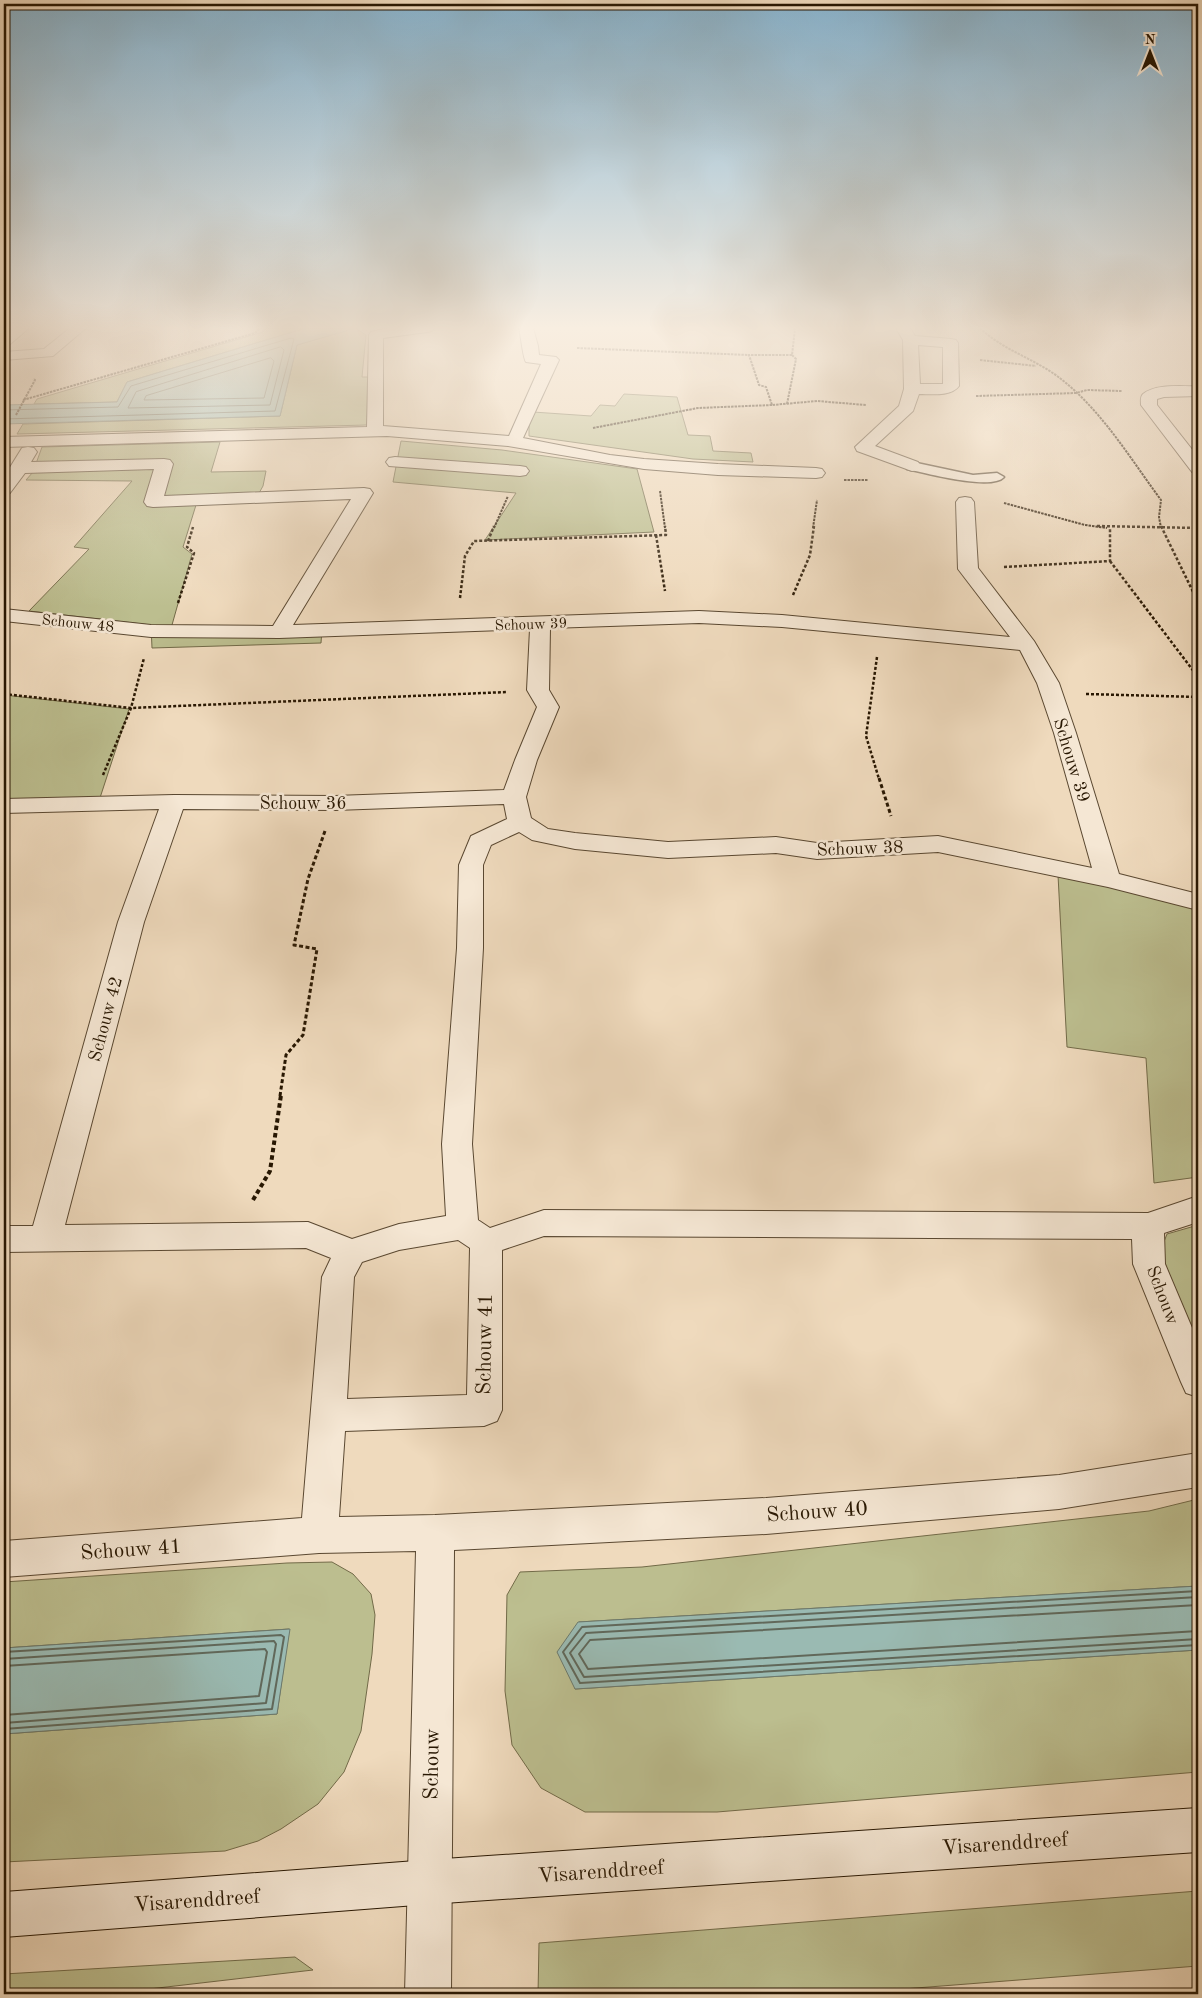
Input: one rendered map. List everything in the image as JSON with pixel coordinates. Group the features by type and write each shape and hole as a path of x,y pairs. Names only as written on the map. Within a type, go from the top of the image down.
{"street":[{"path":"380,421 381,429 395,462"},
{"path":"517,435 523,421"},
{"path":"892,421 864,447 912,466"},
{"path":"1162,421 1198,468"},
{"path":"4,442 381,429 536,445 618,460 663,465 752,472 816,473"},
{"path":"4,489 20,468 34,442"},
{"path":"279,632 374,483 395,462 520,471"},
{"path":"20,468 164,464 153,502 202,500 374,483"},
{"path":"965,502 968,569"},
{"name":"Schouw 39","path":"968,569 1027,645 1051,693 1065,733 1108,879"},
{"name":"Schouw 48","path":"4,615 160,631"},
{"name":"Schouw 39","path":"160,631 279,632 699,617 782,621 1027,645"},
{"path":"520,822 514,798 526,760 548,707 538,690 540,624"},
{"name":"Schouw 36","path":"4,806 174,802 335,803 514,798"},
{"name":"Schouw 42","path":"46,1238 131,922 174,802"},
{"name":"Schouw 38","path":"520,822 541,835 575,841 668,850 776,845 818,851 938,844 1108,879 1198,902"},
{"name":"Schouw 41","path":"329,1416 484,1410 474,1234 457,1144 470,948 471,865 480,841 520,822"},
{"path":"4,1239 308,1235 351,1252 400,1237 474,1234 544,1223 1148,1226 1198,1209"},
{"name":"Schouw","path":"1148,1226 1149,1264 1198,1382"},
{"path":"319,1535 338,1277 351,1252"},
{"name":"Schouw 40","path":"435,1533 766,1516 1059,1492 1198,1470"},
{"name":"Schouw 41","path":"4,1559 319,1535 435,1533"},
{"name":"Schouw","path":"428,1994 435,1533"},
{"name":"Visarenddreef","path":"4,1914 430,1882 1198,1830"}],"lane":[{"path":"912,466 974,479 997,477"}],"path":[{"path":"1102,421 1161,500 1159,517 1161,528 1198,602"},
{"path":"460,599 465,556 474,541 666,535 658,475 663,465"},
{"path":"782,621 810,555 820,480 816,473"},
{"path":"92,803 160,631 194,554 187,547 202,500"},
{"path":"1110,528 1110,561 1198,677"},
{"path":"1161,528 1198,528"},
{"path":"656,535 667,600 666,619"},
{"path":"968,569 1110,561"},
{"path":"881,632 866,736 900,846"},
{"path":"4,694 131,708 538,690"},
{"path":"1051,693 1198,697"},
{"path":"233,1236 270,1171 286,1055 303,1035 317,949 294,945 308,879 335,803"}],"green space":[{"path":"112,421 367,421 367,425 17,434 23,424"},
{"path":"529,421 684,421 688,435 710,436 713,451 751,453 753,462 693,459 529,436"},
{"path":"401,441 502,450 637,469 654,532 485,540 516,493 393,482"},
{"path":"220,442 211,472 266,471 263,486 254,502 196,505 183,547 192,554 170,632 322,629 321,643 152,648 151,625 29,611 89,549 74,547 132,481 26,480 33,472 42,447"},
{"path":"4,695 129,709 97,807 4,810"},
{"path":"1058,875 1197,907 1198,1177 1154,1183 1146,1058 1067,1047"},
{"path":"1198,1225 1198,1342 1160,1252 1167,1234"},
{"path":"1198,1499 1198,1586 579,1622 575,1689 1198,1650 1198,1772 717,1812 585,1812 541,1788 512,1745 505,1691 507,1595 520,1572 642,1567 1149,1511"},
{"path":"332,1562 353,1574 371,1594 375,1615 372,1654 361,1731 344,1772 318,1804 281,1829 258,1841 225,1851 4,1862 4,1734 277,1714 289,1629 4,1648 4,1582 287,1563"},
{"path":"1198,1891 1198,1966 839,1994 538,1994 539,1943"},
{"path":"295,1957 313,1970 106,1994 4,1994 4,1974"}],"water":[{"path":"4,421 99,421 4,424"},
{"path":"1198,1586 1198,1650 575,1689 557,1652 578,1622"},
{"path":"290,1629 277,1714 4,1734 4,1648"}]}
